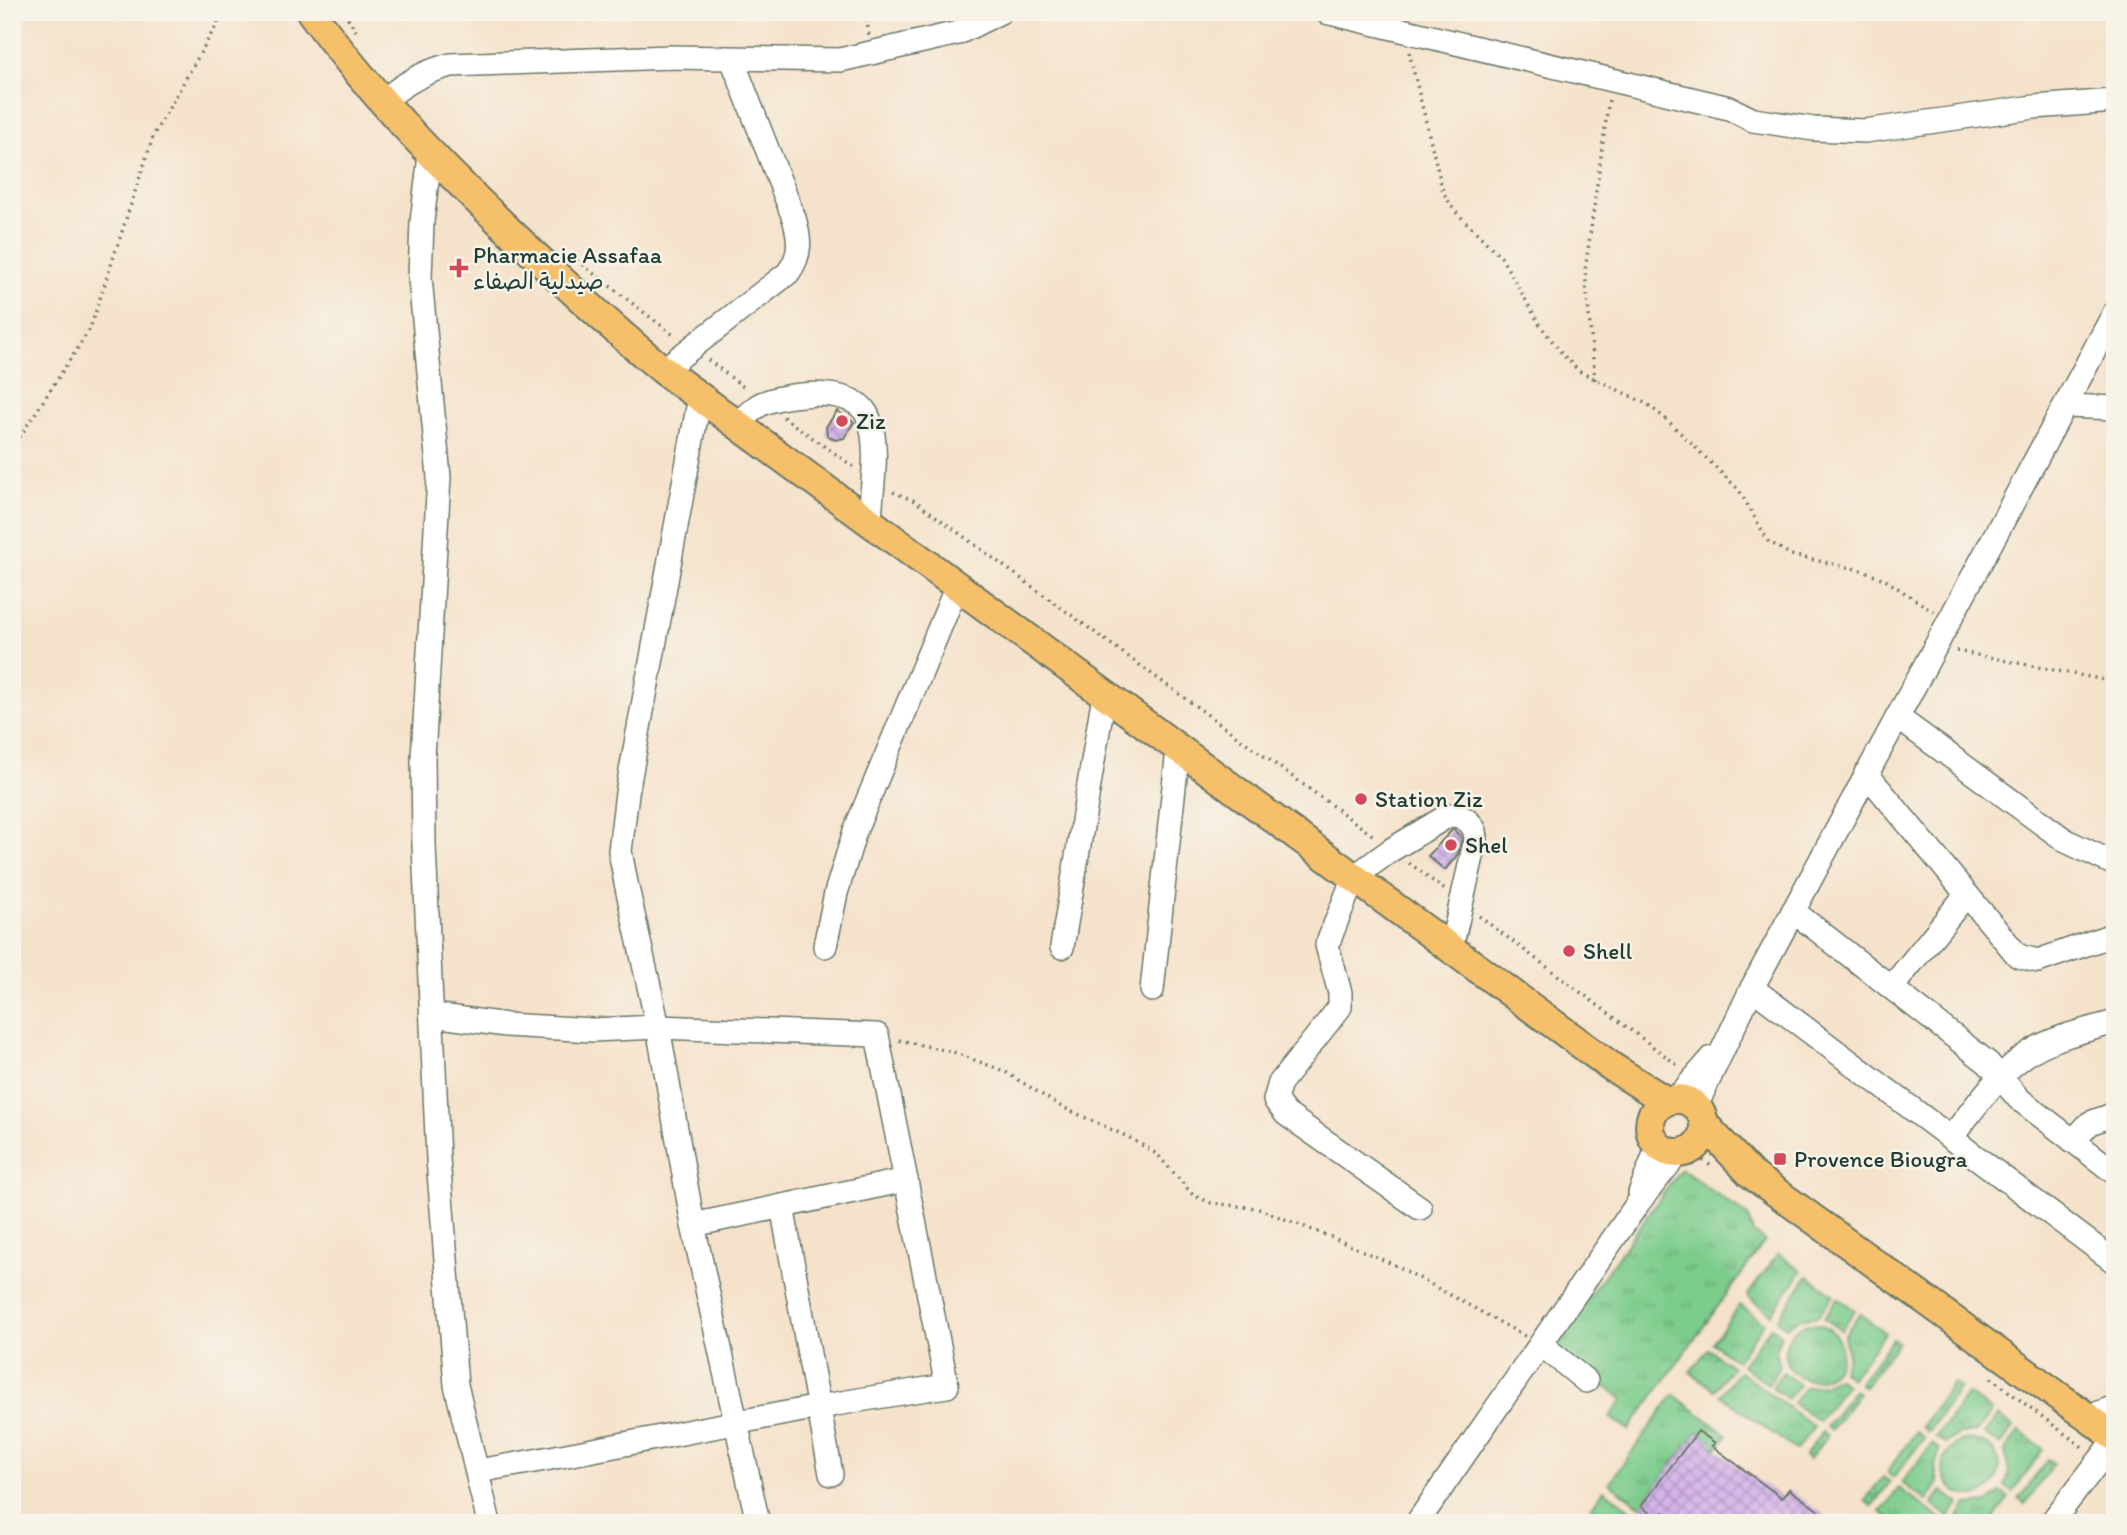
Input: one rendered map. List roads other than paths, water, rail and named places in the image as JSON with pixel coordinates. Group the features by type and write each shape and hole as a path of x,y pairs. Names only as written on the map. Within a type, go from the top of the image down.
{"main road":[{"path":"311,12 382,102 430,155 593,313 663,370 1612,1067 1680,1119 1720,1166 1751,1174 2115,1438"}],"street":[{"path":"382,102 400,86 430,71 450,65 671,57 817,61 863,57 958,33 1000,12"},
{"path":"1326,12 1729,108 1754,120 1814,129 1890,129 2034,107 2115,101"},
{"path":"663,370 689,346 789,273 800,247 794,218 732,59"},
{"path":"430,155 420,266 439,477 423,768 438,1159 455,1374 468,1442 478,1471 489,1523"},
{"path":"1417,1523 1638,1203 1646,1172 1680,1119 1712,1077 1720,1052 1752,988 2067,406 2115,312"},
{"path":"736,425 763,402 820,394 845,398 861,407 868,415 873,435 870,521"},
{"path":"700,397 622,822 620,851 658,1027 693,1225 758,1523"},
{"path":"2067,406 2115,408"},
{"path":"825,946 836,893 855,831 957,586"},
{"path":"1062,947 1104,695"},
{"path":"1897,717 2066,841 2115,864"},
{"path":"1152,990 1178,750"},
{"path":"1866,773 2011,950 2032,962 2115,934"},
{"path":"1420,1208 1286,1114 1275,1100 1280,1083 1340,1007 1340,993 1327,945 1354,877 1391,850 1449,816 1464,817 1476,832 1451,948"},
{"path":"1892,987 1966,895"},
{"path":"1793,911 1892,987 2001,1076 2019,1099 2115,1173"},
{"path":"1752,988 2115,1262"},
{"path":"434,1015 506,1026 593,1030 658,1027 877,1035 947,1385 736,1420 626,1445 478,1471"},
{"path":"1951,1138 2001,1076 2041,1046 2115,1022"},
{"path":"2073,1140 2090,1123 2115,1114"},
{"path":"693,1225 906,1180"},
{"path":"782,1206 831,1474"},
{"path":"1542,1345 1586,1381"},
{"path":"2088,1417 2115,1407"},
{"path":"2051,1523 2115,1438"}],"place":[{"name":"Pharmacie Assafaa صيدلية الصفاء","path":"459,268"},
{"name":"Ziz","path":"842,421"},
{"name":"Station Ziz","path":"1361,799"},
{"name":"Shel","path":"1451,845"},
{"name":"Shell","path":"1569,951"},
{"name":"Provence Biougra","path":"1780,1159"}]}
